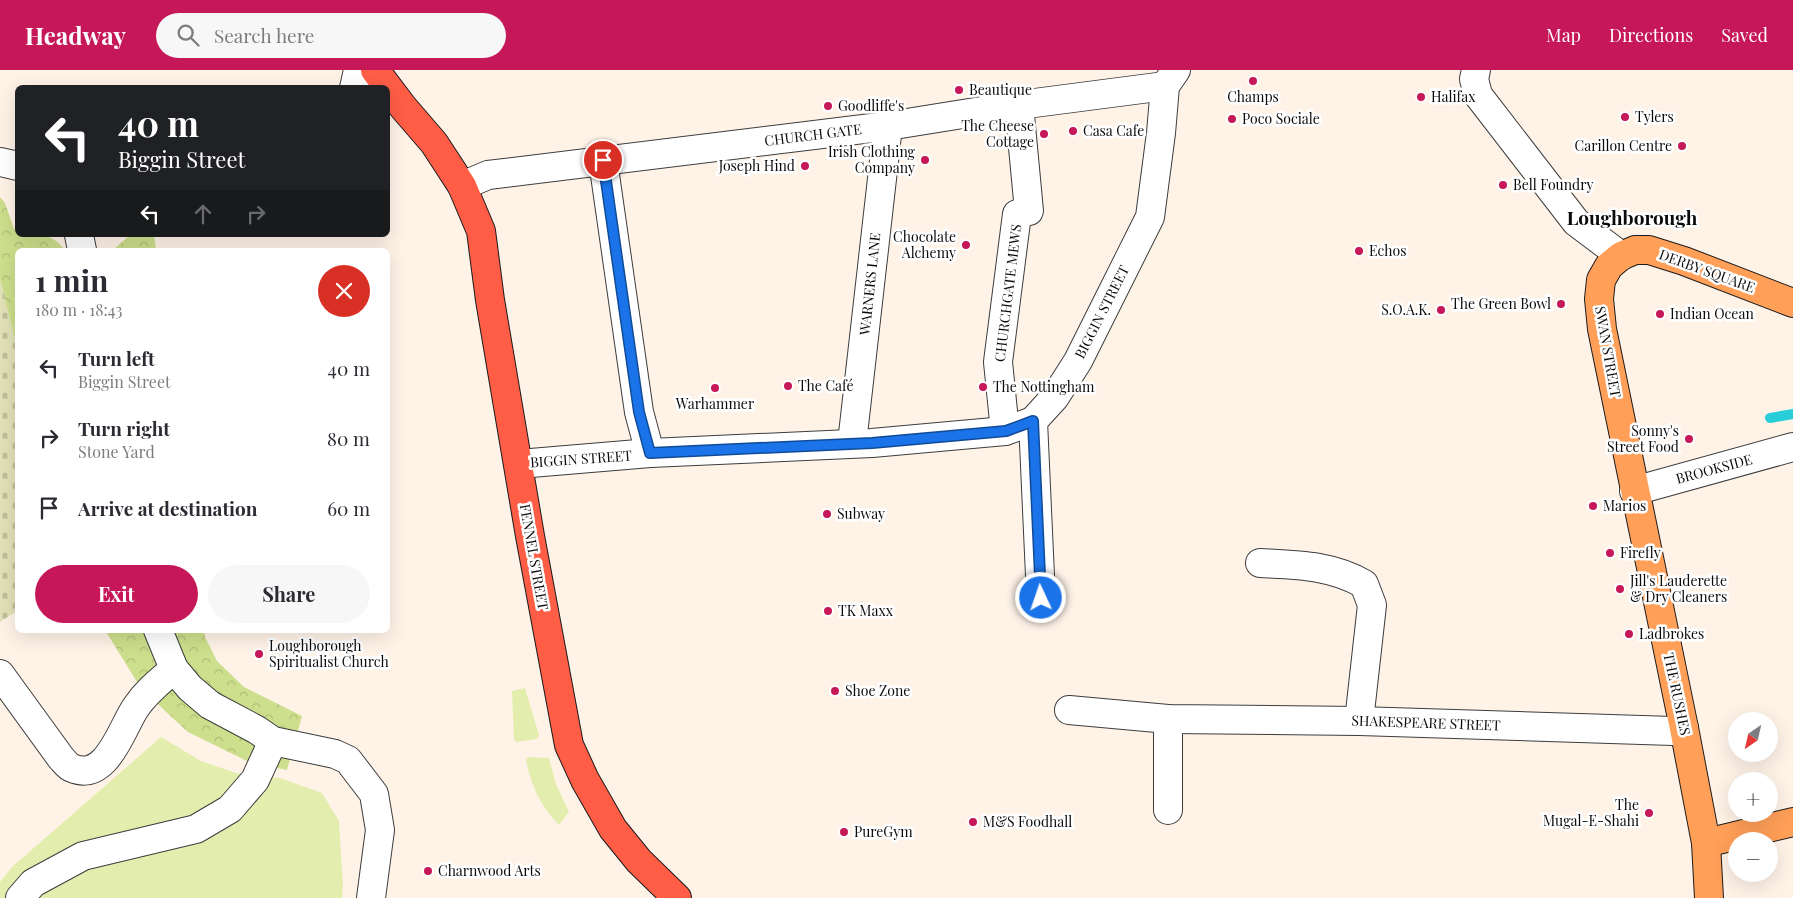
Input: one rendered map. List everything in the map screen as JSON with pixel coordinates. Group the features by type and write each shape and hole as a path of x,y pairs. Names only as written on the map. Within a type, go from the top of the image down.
{"highway":[{"name":"FENNEL STREET","path":"375,70 386,85"},
{"name":"FENNEL STREET","path":"390,90 434,143 462,186 481,231 490,300 543,609 569,745 585,780 613,829 638,861 677,898"}],"main road":[{"name":"DERBY SQUARE","path":"1621,256 1635,250 1649,250 1684,261 1793,304"},
{"name":"SWAN STREET","path":"1621,256 1609,266 1601,280 1599,299 1602,329 1634,491"},
{"name":"THE RUSHES","path":"1634,491 1706,843 1708,898"},
{"path":"1706,843 1793,822"}],"street":[{"path":"355,85 358,70"},
{"path":"1472,73 1475,88 1482,102 1565,209 1585,230 1621,256"},
{"name":"CHURCH GATE","path":"462,186 488,175 888,126 1170,78"},
{"name":"BIGGIN STREET","path":"519,464 650,453 872,443 1006,431 1033,421 1054,397 1078,361 1150,217 1170,78"},
{"name":"CHURCHGATE MEWS","path":"1006,431 998,362 1017,214 1030,211 1020,105"},
{"name":"WARNERS LANE","path":"852,443 888,126"},
{"path":"603,160 639,412 650,453"},
{"path":"0,162 15,165"},
{"path":"1033,421 1041,598"},
{"name":"BROOKSIDE","path":"1634,491 1793,447"},
{"path":"1260,563 1313,566 1350,576 1364,584 1372,605 1359,720"},
{"path":"159,633 174,669 190,688 210,705 265,736 335,754 348,760 374,794 380,830 372,898"},
{"path":"0,674 61,758 72,768 88,771 103,762 114,749 135,708 150,689 174,669"},
{"name":"SHAKESPEARE STREET","path":"1069,710 1168,718 1359,720 1673,731 1684,728"},
{"path":"1168,718 1168,810"},
{"path":"20,898 33,883 83,856 196,829 230,809 255,780 265,736"}],"green space":[{"path":"0,197 5,203 15,229 15,237 50,237 63,248 15,248 15,365 0,354"},
{"path":"128,237 154,237 156,248 115,248"},
{"path":"0,277 15,340 15,612 0,622"},
{"path":"107,633 204,633 217,661 244,687 302,716 287,770 251,763 188,732 137,682"},
{"path":"525,688 539,735 537,739 517,742 514,740 512,691"},
{"path":"161,737 201,761 236,773 280,778 322,793 339,821 342,898 0,898 0,882 12,867"},
{"path":"528,757 549,758 556,784 569,812 559,825 547,810 534,788 526,760"}],"waterway":[{"path":"1770,418 1793,414"}],"place":[{"name":"Champs","path":"1253,81"},
{"name":"Beautique","path":"959,90"},
{"name":"Halifax","path":"1421,97"},
{"name":"Goodliffe's","path":"828,106"},
{"name":"Tylers","path":"1625,117"},
{"name":"Poco Sociale","path":"1232,119"},
{"name":"Casa Cafe","path":"1073,131"},
{"name":"The Cheese Cottage","path":"1044,134"},
{"name":"Carillon Centre","path":"1682,146"},
{"name":"Irish Clothing Company","path":"925,160"},
{"name":"Joseph Hind","path":"805,166"},
{"name":"Bell Foundry","path":"1503,185"},
{"name":"Chocolate Alchemy","path":"966,245"},
{"name":"Echos","path":"1359,251"},
{"name":"The Green Bowl","path":"1561,304"},
{"name":"S.O.A.K.","path":"1441,310"},
{"name":"Indian Ocean","path":"1660,314"},
{"name":"The Café","path":"788,386"},
{"name":"The Nottingham","path":"983,387"},
{"name":"Warhammer","path":"715,388"},
{"name":"Sonny's Street Food","path":"1689,439"},
{"name":"Marios","path":"1593,506"},
{"name":"Subway","path":"827,514"},
{"name":"Firefly","path":"1610,553"},
{"name":"Jill's Lauderette & Dry Cleaners","path":"1620,589"},
{"name":"TK Maxx","path":"828,611"},
{"name":"Ladbrokes","path":"1629,634"},
{"name":"Loughborough Spiritualist Church","path":"259,654"},
{"name":"Shoe Zone","path":"835,691"},
{"name":"The Mugal-E-Shahi","path":"1649,813"},
{"name":"M&S Foodhall","path":"973,822"},
{"name":"PureGym","path":"844,832"},
{"name":"Charnwood Arts","path":"428,871"}],"district":[{"name":"Loughborough","path":"1632,218"}],"route":[{"path":"603,160 639,412 650,453 872,443 1006,431 1033,421 1041,598"}]}
